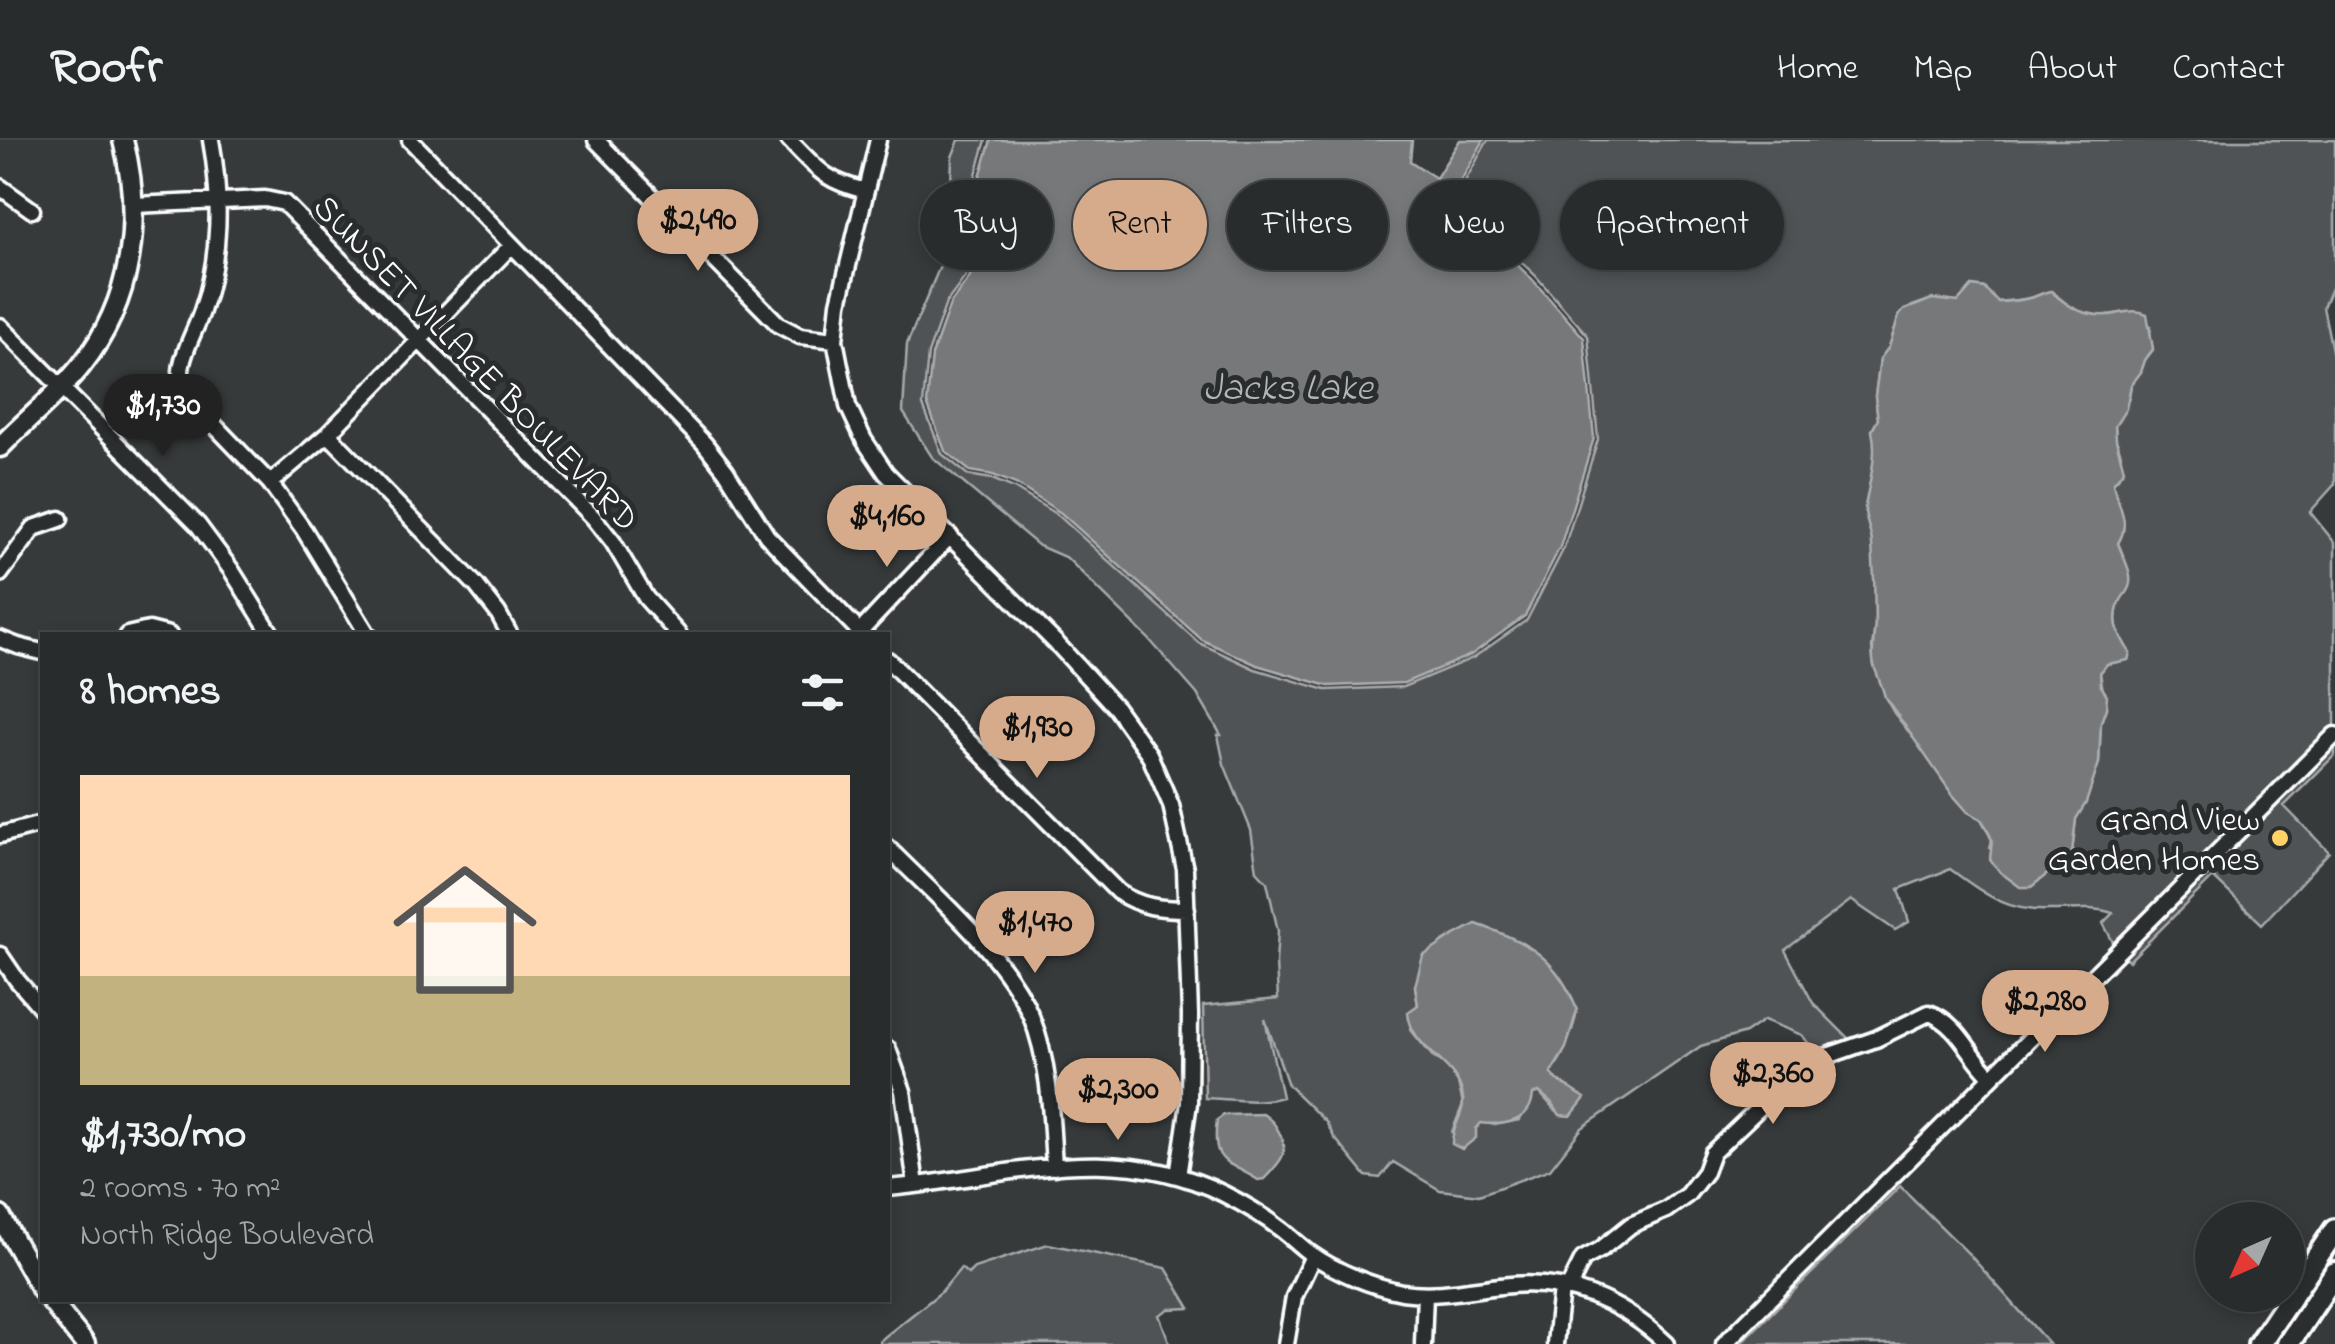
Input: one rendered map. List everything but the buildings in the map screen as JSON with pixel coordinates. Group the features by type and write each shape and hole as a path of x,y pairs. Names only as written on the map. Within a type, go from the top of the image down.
{"highway":[{"path":"2263,1344 2276,1316 2335,1230"},
{"path":"2288,1344 2335,1273"}],"main road":[{"path":"0,448 79,369 116,308 130,262 134,205 124,140"},
{"path":"0,1216 40,1286"},
{"path":"52,1302 86,1344"}],"street":[{"path":"211,140 219,200 214,261 204,307 181,366 181,384 190,399 270,483 304,530 366,632"},
{"path":"410,140 704,443 767,536 858,632"},
{"path":"596,140 779,325 800,336 835,340"},
{"path":"790,140 824,176 866,191"},
{"path":"878,140 840,302 835,340 848,406 886,473 1099,688 1142,742 1158,773 1171,805 1185,868 1190,1103 1178,1176"},
{"path":"0,187 32,210"},
{"name":"SUNSET VILLAGE BOULEVARD","path":"134,205 265,199 284,203 602,528 646,598 676,632"},
{"path":"270,483 328,434 512,245"},
{"path":"0,326 198,525 270,632"},
{"path":"328,434 476,586 508,632"},
{"path":"0,574 34,528 60,520"},
{"path":"862,632 950,536"},
{"path":"0,639 40,652"},
{"path":"890,662 1118,892 1142,906 1186,909"},
{"path":"1724,1344 2335,735"},
{"path":"0,835 40,825"},
{"path":"890,850 996,959 1021,996 1046,1068 1054,1167"},
{"path":"0,955 40,1004"},
{"path":"1555,1344 1564,1289 1583,1259 1631,1225 1666,1210 1687,1195 1705,1172 1712,1153 1794,1074 1813,1061 1929,1013 1952,1027 1992,1077"},
{"path":"890,1054 902,1091 916,1185"},
{"path":"890,1188 1106,1164 1178,1176 1236,1200 1314,1256 1384,1288 1425,1294 1518,1285 1564,1289 1598,1296 1614,1304 1666,1344"},
{"path":"1286,1344 1294,1297 1314,1256"},
{"path":"1423,1344 1425,1294"}],"shaded area":[{"path":"959,140 986,140 974,180 951,180 952,157"},
{"path":"1488,140 2335,140 2335,279 2323,307 2335,365 2335,484 2310,512 2335,543 2335,728 2115,946 2103,923 2113,913 2021,908 1985,893 1950,869 1899,889 1909,922 1895,930 1851,900 1785,950 1813,1003 1852,1042 1823,1062 1802,1035 1764,1020 1745,1033 1701,1046 1582,1128 1550,1169 1479,1195 1440,1190 1393,1162 1380,1178 1366,1176 1326,1122 1288,1085 1265,1019 1282,1097 1254,1101 1205,1098 1203,1006 1278,999 1278,931 1267,882 1257,871 1251,830 1224,764 1221,735 1197,694 1148,638 1067,558 1039,546 932,457 903,412 907,344 938,270 968,270 946,303 928,354 923,405 942,454 968,475 1014,488 1059,516 1199,643 1255,669 1326,690 1403,687 1473,658 1527,620 1564,548 1598,439 1588,336 1530,270 1540,270 1540,180 1466,180","holes":["1972,286 1984,288 1998,302 2051,291 2074,310 2101,316 2126,312 2151,326 2153,350 2131,385 2115,425 2121,454 2119,477 2113,483 2123,520 2118,543 2128,578 2116,620 2130,653 2128,660 2107,664 2100,673 2106,708 2101,722 2099,763 2076,819 2072,852 2031,887 1990,848 1992,840 1981,819 1968,812 1952,794 1894,713 1874,667 1872,648 1875,570 1865,507 1874,459 1872,430 1878,419 1875,396 1880,359 1889,347 1899,316 1912,306 1932,299 1958,302","1476,924 1515,940 1548,962 1576,1007 1564,1050 1551,1073 1569,1087 1555,1110 1539,1092 1533,1094 1520,1120 1495,1125 1481,1122 1476,1129 1452,1132 1463,1104 1458,1083 1445,1063 1434,1058 1411,1030 1413,1010 1418,1006 1415,986 1441,943"]},
{"path":"2335,741 2335,755 2284,806 2329,852 2262,924 2213,877 2129,961 2121,953"},
{"path":"1900,1186 1969,1254 2049,1344 1740,1344"},
{"path":"1048,1244 1166,1268 1190,1308 1169,1309 1159,1315 1170,1344 878,1344 941,1292 961,1268 968,1274 974,1268"}],"water":[{"name":"Jacks Lake","path":"991,140 1412,140 1410,161 1436,178 1460,140 1484,140 1461,180 1408,180 1408,270 1523,270 1584,338 1594,438 1560,547 1525,616 1471,655 1404,683 1328,686 1257,665 1202,640 1061,513 1016,484 970,471 945,451 927,403 932,355 950,304 972,270 1053,270 1053,180 979,180"},
{"path":"1972,286 1984,288 1998,302 2051,291 2073,308 2089,314 2143,312 2147,314 2153,349 2131,385 2126,409 2115,426 2124,470 2113,483 2124,520 2118,543 2130,578 2116,620 2130,653 2128,660 2107,664 2100,673 2107,695 2099,763 2086,803 2076,819 2072,852 2062,870 2050,872 2031,887 2020,887 1990,859 1992,840 1987,828 1952,794 1885,697 1873,660 1874,573 1865,507 1873,459 1872,431 1878,419 1875,396 1880,359 1904,310 1932,299 1958,302"},
{"path":"1476,924 1525,945 1560,977 1577,1010 1566,1048 1551,1073 1585,1098 1571,1116 1560,1115 1539,1092 1533,1094 1522,1116 1507,1123 1481,1123 1476,1138 1462,1149 1452,1144 1463,1104 1460,1085 1417,1037 1408,1012 1418,1005 1415,986 1423,956"},
{"path":"1263,1114 1271,1120 1284,1147 1278,1163 1264,1179 1258,1180 1223,1159 1216,1145 1217,1120 1224,1115"}],"place":[{"name":"Grand View Garden Homes","path":"2280,838"}]}
